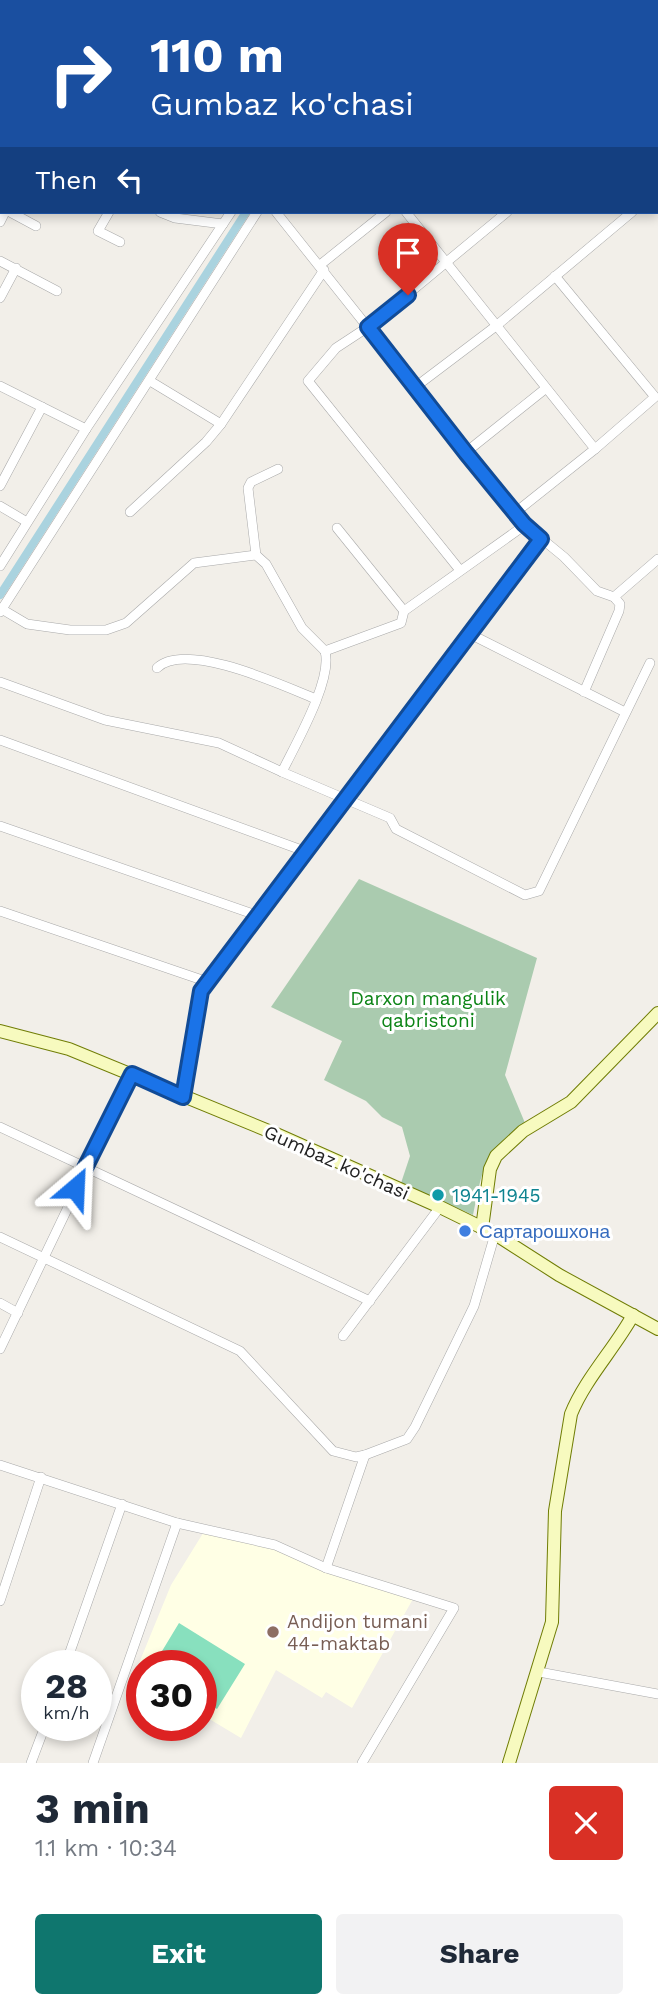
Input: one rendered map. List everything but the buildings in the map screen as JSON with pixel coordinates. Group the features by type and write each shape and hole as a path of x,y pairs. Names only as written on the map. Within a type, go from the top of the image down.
{"street":[{"path":"12,214 36,226"},
{"path":"107,214 97,231 120,242"},
{"path":"165,214 175,218 223,224"},
{"path":"0,566 86,429 230,214"},
{"path":"256,214 0,610 27,624 70,630 106,630 126,623 194,563 256,555"},
{"path":"278,214 524,524 564,557 597,591 614,597 620,604 584,692"},
{"path":"130,512 206,442 221,424 322,268 384,214"},
{"path":"409,214 594,449"},
{"path":"459,569 309,383 313,372 336,348 368,327 505,214"},
{"path":"414,388 496,326 630,214"},
{"path":"0,261 57,291"},
{"path":"0,298 16,268"},
{"path":"516,512 655,397 555,276"},
{"path":"150,381 221,424"},
{"path":"0,386 86,429"},
{"path":"466,453 545,389"},
{"path":"0,486 41,407"},
{"path":"278,469 251,482 248,488 256,555 266,564 302,628 325,651 326,665 316,699 282,772"},
{"path":"0,506 27,523"},
{"path":"325,651 401,623 404,611 524,524"},
{"path":"337,528 404,611"},
{"path":"183,1097 201,991 541,539"},
{"path":"614,597 658,559"},
{"path":"470,634 625,712"},
{"path":"157,668 170,660 190,659 246,671 316,699"},
{"path":"0,682 105,720 219,743 390,818 396,830 516,892 534,894 650,663"},
{"path":"0,740 307,852"},
{"path":"0,827 259,916"},
{"path":"0,911 208,982"},
{"path":"482,1228 490,1169 496,1156 523,1131 571,1102 658,1013"},
{"name":"Gumbaz ko'chasi","path":"0,1031 69,1049 132,1074 440,1207 495,1234 559,1275 658,1329"},
{"path":"0,1349 132,1074"},
{"path":"0,1127 86,1165 370,1301"},
{"path":"343,1336 440,1207"},
{"path":"0,1237 240,1350 333,1451 356,1457 407,1439 415,1427 474,1306 495,1234"},
{"path":"0,1303 18,1313"},
{"path":"509,1763 539,1672 552,1622 555,1511 571,1414 576,1402 617,1345 633,1315"},
{"path":"326,1568 365,1455"},
{"path":"0,1465 177,1522 275,1545 326,1568 454,1608 362,1763"},
{"path":"0,1601 41,1477"},
{"path":"71,1650 122,1504"},
{"path":"93,1763 177,1522"},
{"path":"539,1672 650,1690 658,1694"},
{"path":"32,1763 40,1741"}],"shaded area":[{"name":"Andijon tumani 44-maktab","path":"205,1530 274,1546 414,1597 352,1708 326,1692 322,1698 276,1670 241,1738 217,1724 217,1650 144,1650 171,1585"}],"green space":[{"name":"Darxon mangulik qabristoni","path":"359,879 537,958 505,1075 525,1123 500,1144 487,1162 473,1215 401,1183 410,1156 402,1127 382,1117 366,1101 324,1080 342,1041 271,1007"},
{"path":"179,1623 245,1664 217,1709 217,1650 163,1650"}],"waterway":[{"path":"0,595 245,214"}],"place":[{"name":"1941-1945","path":"438,1195"},
{"name":"Сартарошхона","path":"465,1231"},
{"name":"Andijon tumani 44-maktab","path":"273,1632"}],"route":[{"path":"75,1188 132,1074 183,1097 201,991 541,539 524,524 466,453 368,327 408,295"}]}
